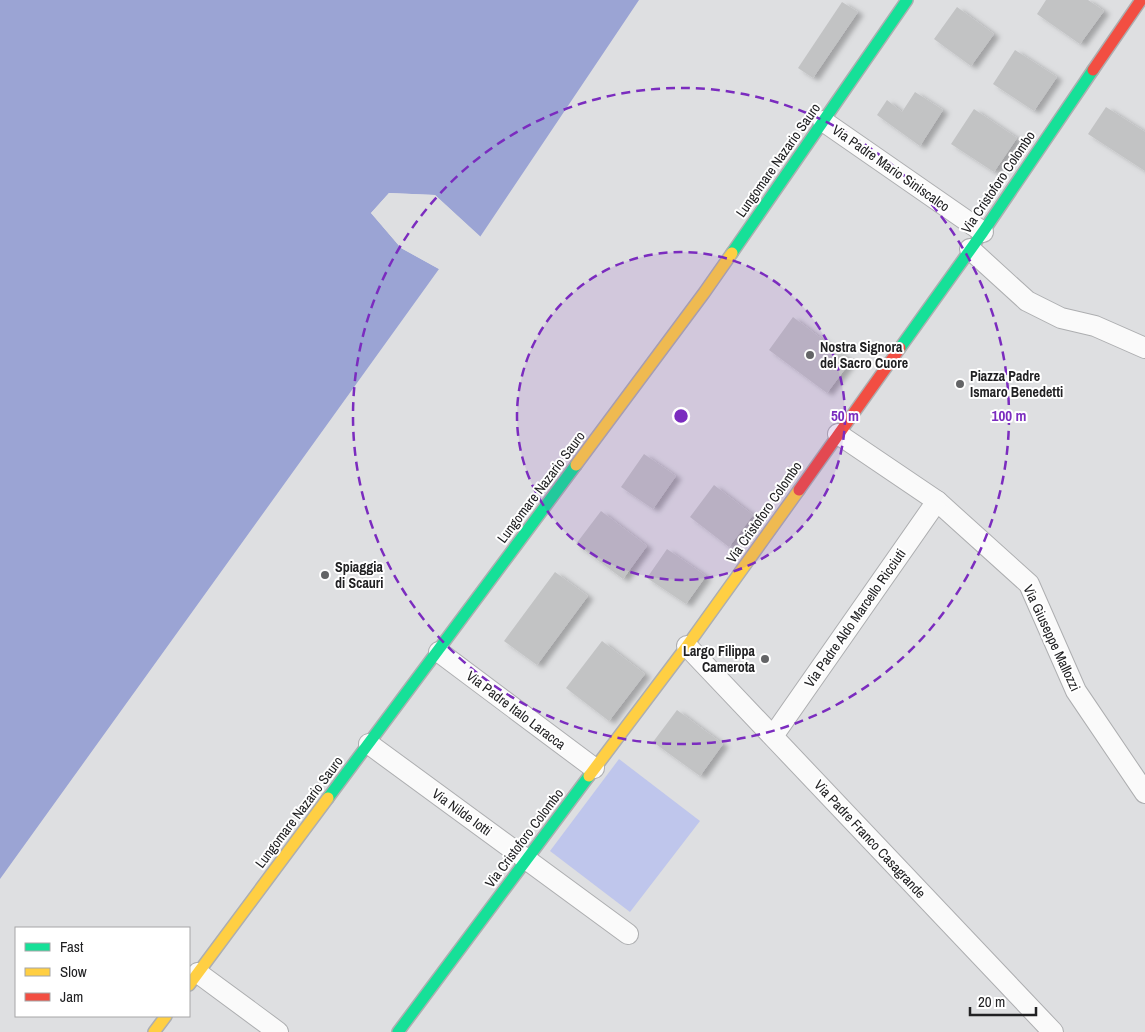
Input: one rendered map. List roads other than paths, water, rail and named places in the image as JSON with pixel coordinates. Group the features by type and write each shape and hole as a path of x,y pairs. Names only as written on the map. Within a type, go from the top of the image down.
{"street":[{"name":"Lungomare Nazario Sauro","path":"193,979 704,293 907,0"},
{"name":"Via Cristoforo Colombo","path":"398,1032 594,768 688,646 983,232 1141,0"},
{"name":"Via Padre Mario Siniscalco","path":"823,121 983,232"},
{"path":"970,250 1027,301 1060,318 1095,326 1145,348"},
{"name":"Via Giuseppe Mallozzi","path":"838,434 937,501 1029,584 1076,691 1145,793"},
{"name":"Via Padre Aldo Marcello Ricciuti","path":"773,736 937,501"},
{"name":"Via Padre Franco Casagrande","path":"688,646 1053,1032"},
{"name":"Via Padre Italo Laracca","path":"438,652 594,768"},
{"name":"Via Nilde Iotti","path":"369,744 628,934"},
{"path":"193,979 278,1032"},
{"path":"154,1032 165,1017"}],"place":[{"name":"Nostra Signora del Sacro Cuore","path":"810,355"},
{"name":"Piazza Padre Ismaro Benedetti","path":"960,384"},
{"name":"Spiaggia di Scauri","path":"325,575"},
{"name":"Largo Filippa Camerota","path":"765,659"}]}
